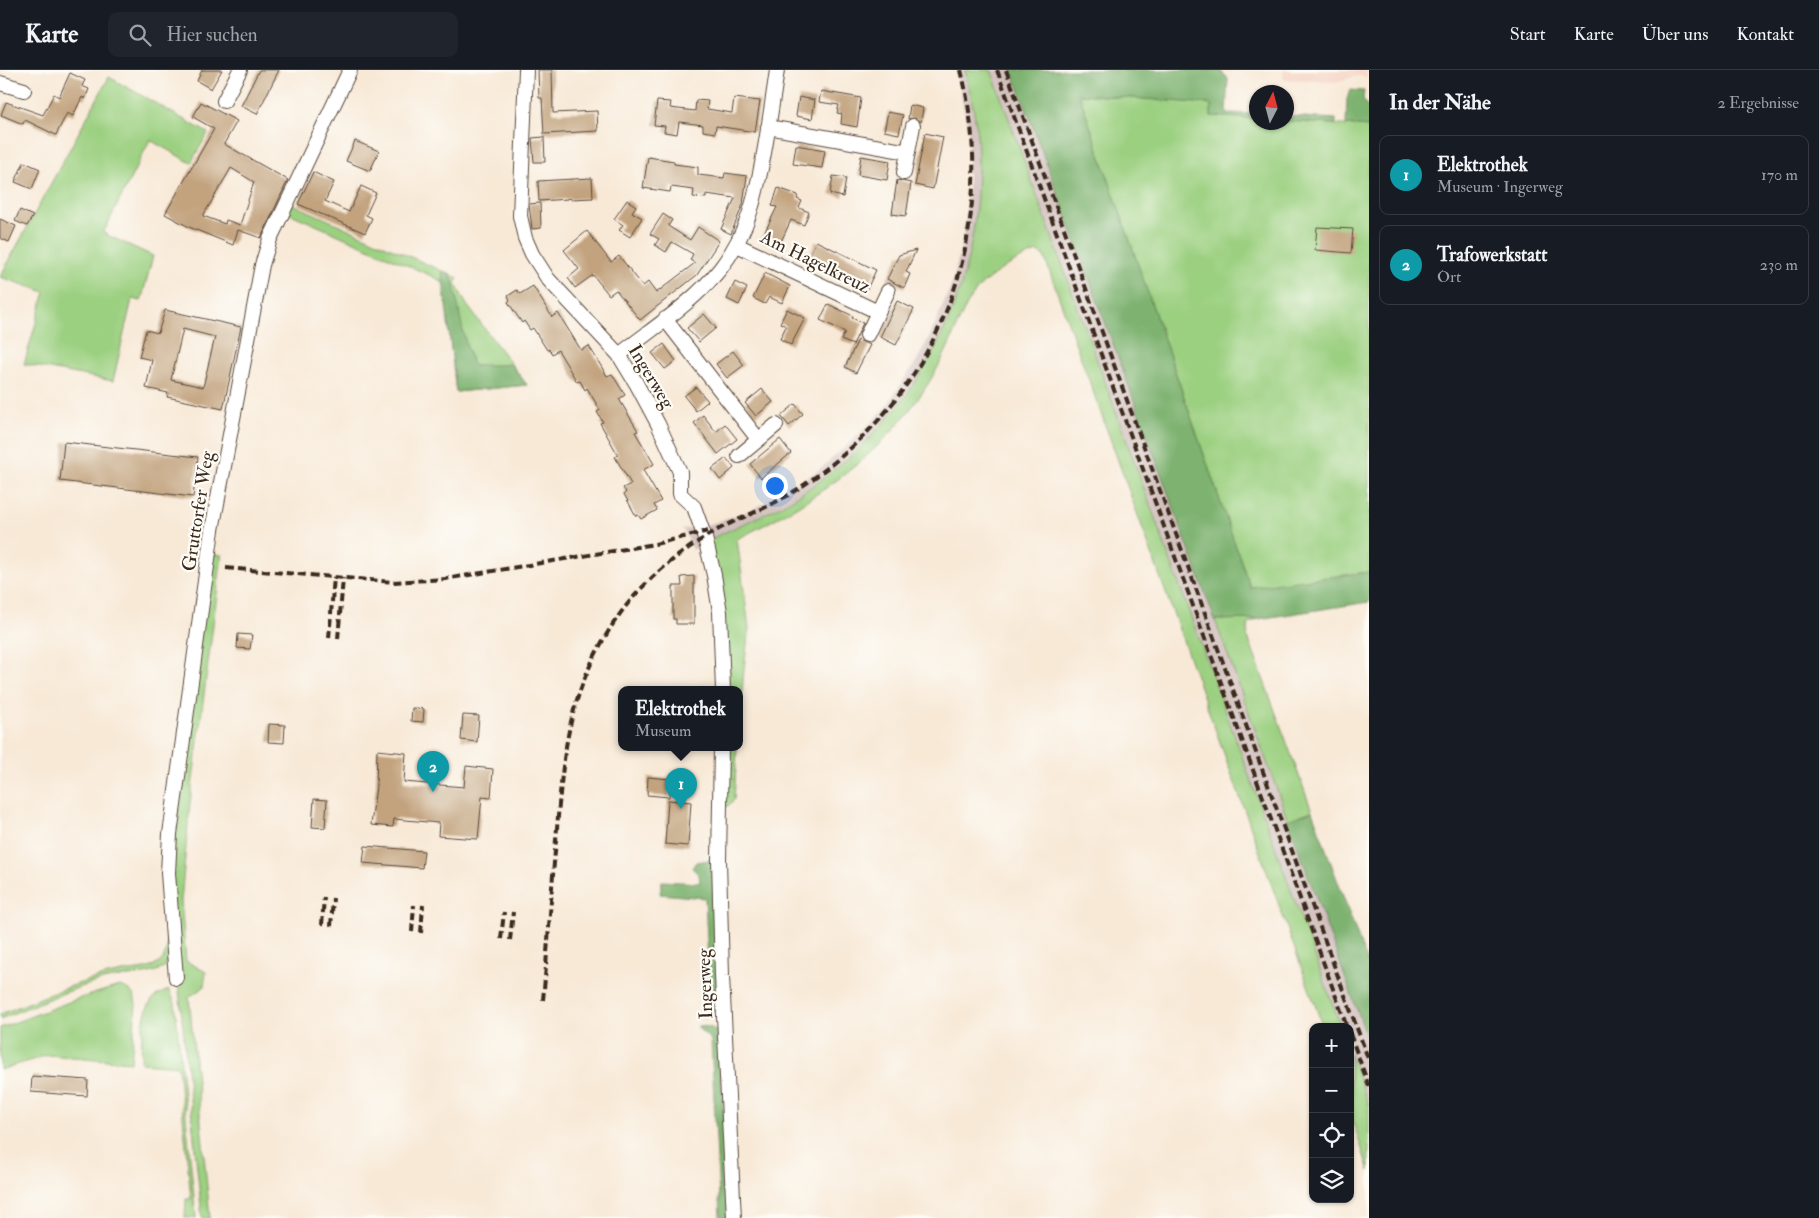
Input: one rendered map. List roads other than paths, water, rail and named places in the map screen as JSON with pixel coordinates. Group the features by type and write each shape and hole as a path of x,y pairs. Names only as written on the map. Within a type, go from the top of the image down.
{"street":[{"path":"224,101 240,70"},
{"name":"Gruttorfer Weg","path":"176,978 168,872 170,834 212,530 228,442 262,265 270,239 350,70"},
{"name":"Ingerweg","path":"526,70 520,216 525,238 532,254 548,279 619,355 658,424 680,472 680,494 694,507 705,538 720,612 723,686"},
{"name":"Am Hagelkreuz","path":"619,355 703,288 720,269 737,245 751,212 777,70"},
{"path":"0,84 24,90"},
{"path":"904,173 913,126"},
{"path":"768,127 908,152"},
{"name":"Am Hagelkreuz","path":"737,245 878,312"},
{"name":"Am Hagelkreuz","path":"867,334 888,291"},
{"path":"665,319 758,439"},
{"path":"739,456 776,425"},
{"name":"Ingerweg","path":"721,751 719,860 722,976 734,1218"}],"railway":[{"path":"543,1000 561,781 570,728 585,677 597,651 613,624 623,609 647,582 674,559 704,538 793,492 844,454 887,411 921,362 947,309 964,252 973,193 972,132 961,70"},
{"path":"997,70 1346,1023"},
{"path":"1006,70 1369,1061"},
{"path":"226,568 394,582 445,579 655,544 708,531"},
{"path":"329,638 334,577"},
{"path":"338,639 343,578"},
{"path":"322,925 324,897"},
{"path":"331,926 333,898"},
{"path":"412,932 414,905"},
{"path":"421,933 423,905"},
{"path":"501,939 504,912"},
{"path":"510,940 513,912"},
{"path":"1354,1045 1369,1086"}],"place":[{"name":"Trafowerkstatt","path":"433,792"},
{"name":"Elektrothek","path":"681,809"}]}
